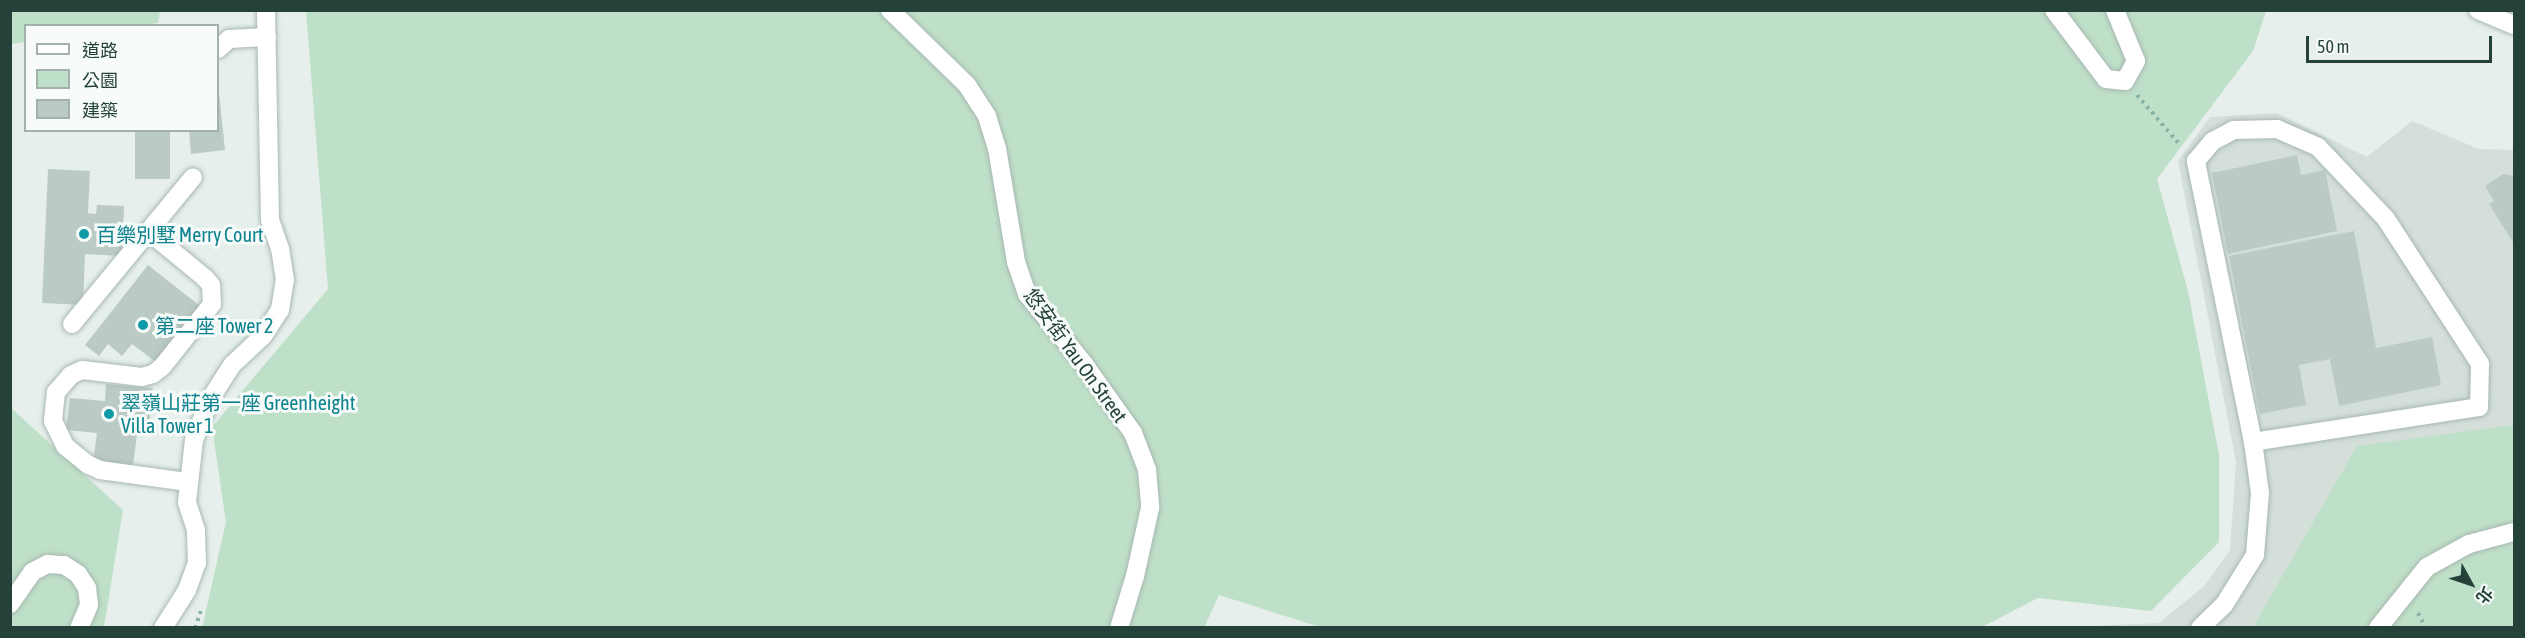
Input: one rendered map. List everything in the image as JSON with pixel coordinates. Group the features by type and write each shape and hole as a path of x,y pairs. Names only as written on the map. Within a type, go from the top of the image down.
{"street":[{"path":"163,627 187,590 197,563 198,541 187,502 194,440 209,401 232,365 263,336 280,310 285,280 280,249 270,220 266,10"},
{"name":"悠安街 Yau On Street","path":"890,10 967,85 987,116 998,148 1016,262 1028,294 1084,364 1133,432 1147,470 1150,508 1135,576 1119,627"},
{"path":"2054,10 2106,79 2125,81 2136,61 2115,10"},
{"path":"2478,10 2514,25"},
{"path":"219,48 229,39 267,37"},
{"path":"2200,627 2224,605 2255,555 2260,493 2253,442 2196,161 2213,141 2234,130 2277,129 2318,147 2386,219 2480,364 2479,407 2253,442"},
{"path":"72,324 193,177"},
{"path":"148,231 212,285 212,304 162,367 153,374 142,377 82,370 71,375 56,393 52,421 65,446 87,464 100,470 188,482"},
{"path":"2378,627 2427,567 2469,544 2514,532"},
{"path":"10,604 32,572 48,564 64,565 78,574 87,588 89,605 79,627"}],"path":[{"path":"2125,81 2169,136 2196,161"}],"shaded area":[{"path":"2277,113 2367,157 2412,121 2479,149 2514,150 2514,442 2309,627 2042,628 2159,623 2204,586 2230,550 2236,462 2178,161 2210,117"}],"green space":[{"path":"11,10 160,11 158,23 151,24 24,24 24,42 11,44"},
{"path":"306,11 2266,11 2253,51 2157,179 2188,291 2219,455 2219,542 2151,611 2038,598 1980,628 1323,628 1219,595 1204,628 202,628 226,522 212,427 328,289"},
{"path":"10,407 123,510 104,627 11,627"},
{"path":"2514,425 2514,627 2265,628 2254,625 2357,446"}],"building":[{"path":"219,93 225,150 191,154 189,132 219,132"},
{"path":"135,132 170,132 170,179 135,179"},
{"path":"2297,155 2301,175 2325,170 2337,231 2228,254 2212,173"},
{"name":"百樂別墅 Merry Court","path":"48,169 90,171 88,213 96,214 97,205 124,206 122,256 85,254 83,305 42,303"},
{"path":"2503,174 2514,176 2514,244 2489,204 2494,201 2485,186"},
{"path":"2354,231 2376,348 2432,337 2441,385 2339,406 2330,359 2299,365 2306,405 2260,414 2229,256"},
{"name":"第二座 Tower 2","path":"148,265 200,306 156,362 132,344 122,356 108,344 99,356 85,345"},
{"name":"翠嶺山莊第一座 Greenheight Villa Tower 1","path":"106,384 153,388 149,427 138,426 133,466 93,462 97,433 66,430 70,398 105,401"}],"place":[{"name":"百樂別墅 Merry Court","path":"84,234"},
{"name":"第二座 Tower 2","path":"143,325"},
{"name":"翠嶺山莊第一座 Greenheight Villa Tower 1","path":"109,414"}]}
